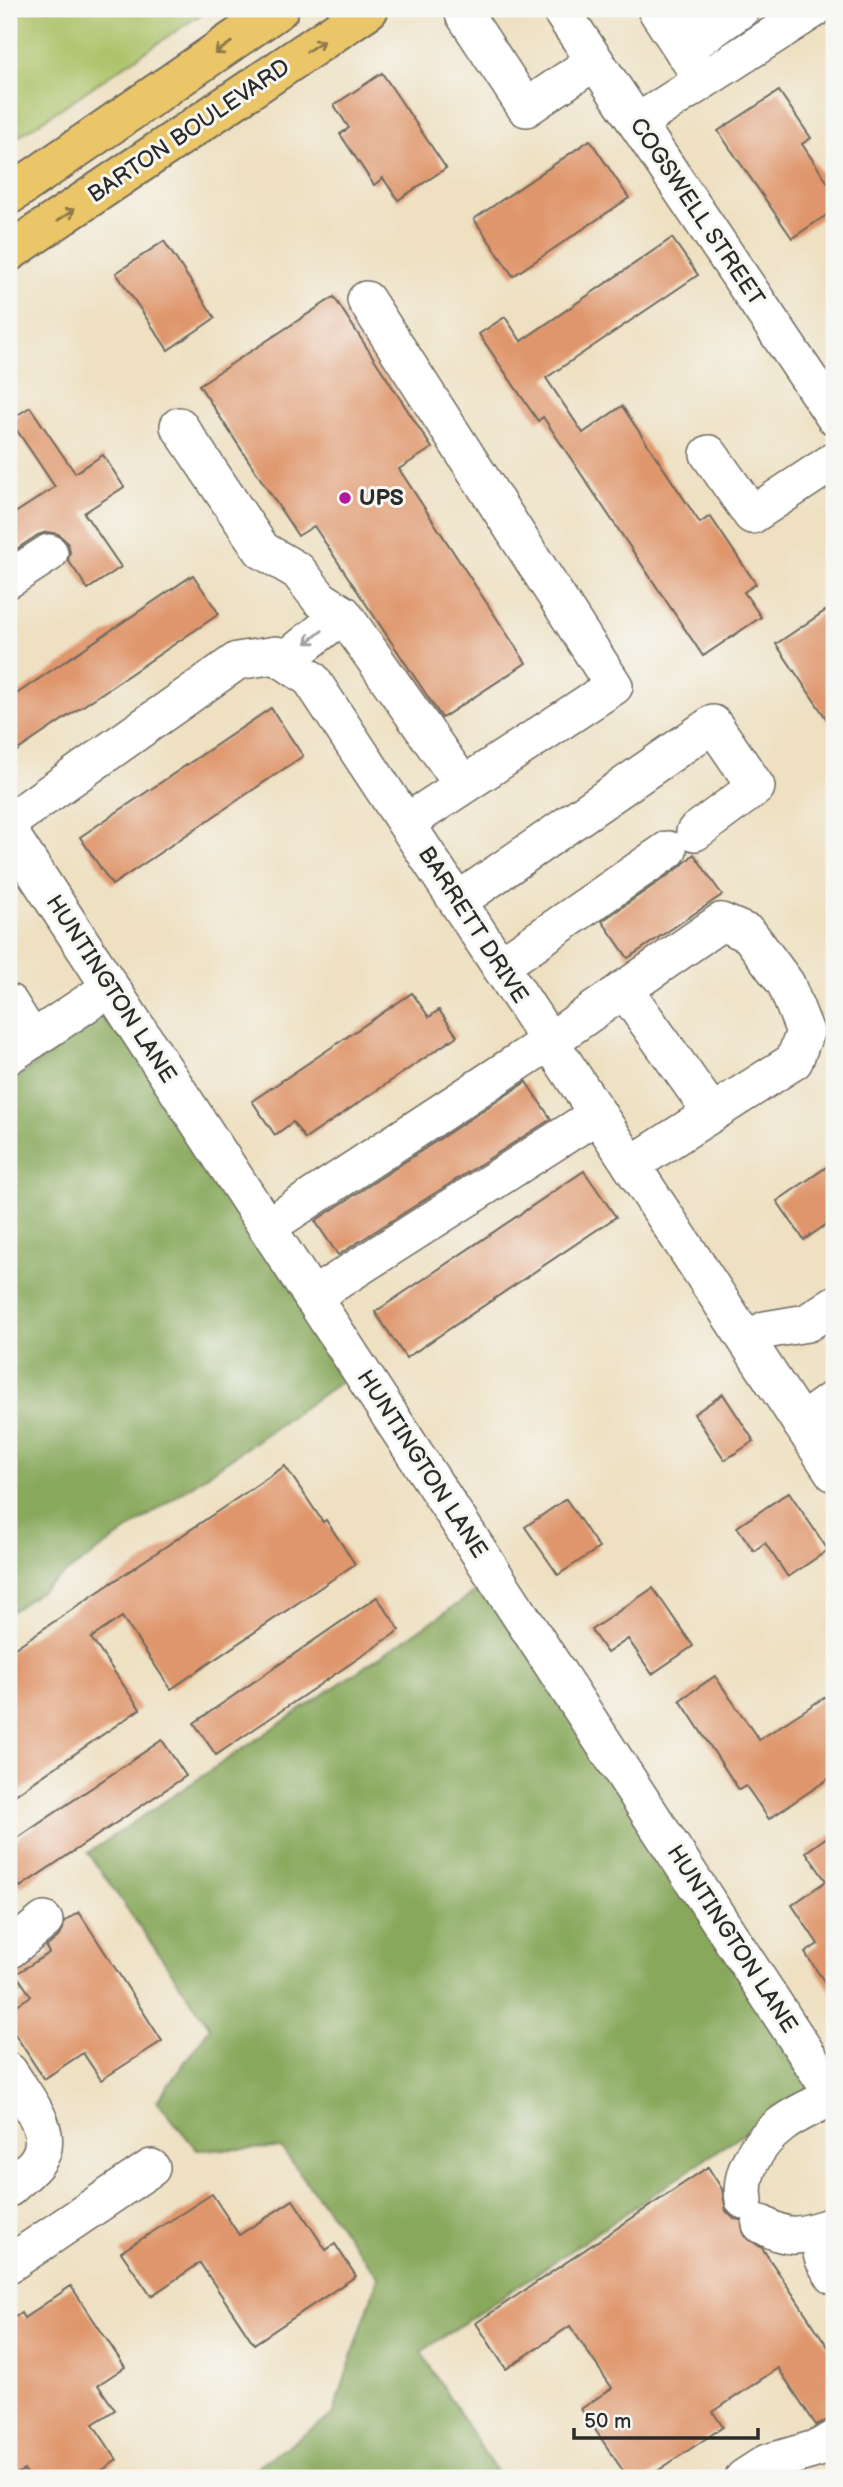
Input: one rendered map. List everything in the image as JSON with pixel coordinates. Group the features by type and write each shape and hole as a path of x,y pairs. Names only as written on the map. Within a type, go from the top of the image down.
{"main road":[{"path":"9,195 279,9"},
{"name":"BARTON BOULEVARD","path":"9,252 369,9"},
{"path":"80,146 107,187"}],"street":[{"name":"COGSWELL STREET","path":"560,9 834,416"},
{"path":"703,80 676,24 741,9"},
{"path":"637,122 814,9"},
{"path":"464,14 526,108 595,61"},
{"path":"366,300 614,686 407,823"},
{"path":"179,426 262,550 298,570 320,599 344,614 463,785"},
{"path":"709,454 752,515 834,461"},
{"path":"9,579 49,553"},
{"path":"9,822 237,662 276,655 284,661 344,614"},
{"name":"BARRETT DRIVE","path":"284,661 311,679 801,1423 831,1461"},
{"path":"458,901 713,724 756,787 500,966"},
{"name":"HUNTINGTON LANE","path":"9,832 834,2096"},
{"path":"267,1227 550,1041 721,922 748,934 786,984 805,1032 794,1061 631,1165"},
{"path":"9,1003 21,1048 110,988"},
{"path":"624,989 712,1113"},
{"path":"312,1297 598,1114"},
{"path":"748,1342 765,1331 807,1323 834,1305"},
{"path":"801,1423 834,1399"},
{"path":"9,1950 44,1921"},
{"path":"9,2072 36,2116 44,2142 38,2160 9,2188"},
{"path":"834,2096 780,2125 753,2154 742,2187 752,2212 779,2235 797,2236 834,2226"},
{"path":"9,2264 151,2168"},
{"path":"834,2226 820,2249 821,2258 834,2276"},
{"path":"744,2478 766,2463 819,2448 834,2439"}],"green space":[{"path":"9,9 209,9 9,143"},
{"path":"109,1009 349,1376 9,1613 9,1084"},
{"path":"486,1585 813,2086 421,2352 500,2478 240,2478 333,2415 378,2277 281,2148 197,2150 157,2101 210,2027 88,1853"}],"building":[{"path":"382,73 446,168 398,200 383,178 374,185 340,134 349,128 334,105"},
{"path":"779,91 811,138 802,144 834,192 834,210 792,238 718,131"},
{"path":"590,140 629,198 513,276 474,219"},
{"path":"672,238 698,275 546,378 583,433 622,406 700,523 710,516 756,584 744,592 761,617 703,656 543,417 538,421 479,334 505,317 521,341"},
{"path":"164,241 215,318 168,350 116,273"},
{"name":"UPS","path":"334,297 432,448 399,469 526,663 442,718 314,526 298,536 199,385"},
{"path":"30,407 75,473 103,455 124,487 84,513 121,567 88,589 68,560 70,551 67,542 58,534 47,532 38,535 9,554 9,517 55,487 10,420"},
{"path":"193,575 219,614 9,756 9,699"},
{"path":"834,605 834,730 776,644"},
{"path":"271,708 303,756 112,885 80,837"},
{"path":"694,854 722,895 628,958 602,921 680,867"},
{"path":"412,993 429,1017 439,1010 457,1036 305,1139 293,1122 275,1135 252,1101"},
{"path":"526,1082 551,1119 338,1255 315,1221"},
{"path":"834,1162 834,1219 804,1240 777,1201"},
{"path":"584,1171 616,1217 406,1358 375,1312"},
{"path":"723,1394 754,1441 725,1460 694,1414"},
{"path":"285,1466 355,1564 171,1689 122,1617 91,1638 140,1709 9,1799 9,1652"},
{"path":"789,1492 828,1550 788,1577 765,1543 754,1551 737,1527"},
{"path":"566,1499 599,1548 558,1575 525,1527"},
{"path":"653,1588 693,1646 652,1674 628,1639 607,1653 591,1630"},
{"path":"377,1597 400,1630 216,1755 194,1723"},
{"path":"715,1676 759,1740 834,1691 834,1775 769,1819 746,1786 739,1790 680,1700"},
{"path":"162,1740 186,1776 20,1887 9,1871 9,1844"},
{"path":"834,1832 834,1996 805,1953 818,1944 792,1905 826,1881 806,1852"},
{"path":"79,1912 162,2041 101,2080 83,2053 44,2079 9,2025 9,2010 31,1996 16,1974 49,1953 46,1947 58,1937 64,1922"},
{"path":"708,2167 722,2189 726,2211 734,2219 741,2220 744,2236 762,2248 834,2356 834,2418 816,2425 778,2368 713,2412 723,2427 647,2478 628,2478 581,2409 612,2388 570,2326 506,2369 476,2323"},
{"path":"212,2194 239,2235 293,2200 326,2250 335,2244 356,2276 254,2344 200,2263 151,2296 121,2252"},
{"path":"71,2286 125,2367 98,2385 115,2410 93,2424 117,2460 91,2478 29,2478 24,2470 9,2478 9,2321 21,2313 24,2318"}],"place":[{"name":"UPS","path":"345,498"}]}
